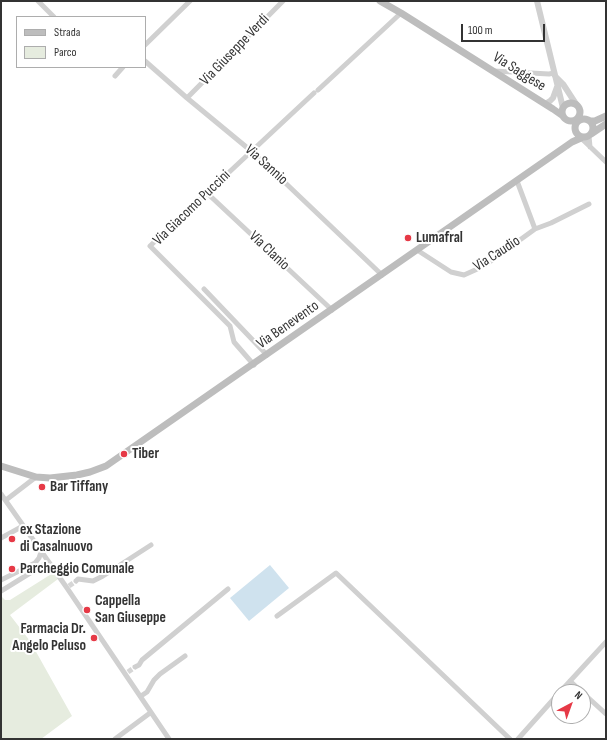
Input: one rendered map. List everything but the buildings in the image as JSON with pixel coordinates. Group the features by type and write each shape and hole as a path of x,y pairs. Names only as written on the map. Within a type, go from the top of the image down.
{"main road":[{"name":"Via Saggese","path":"381,1 545,104 584,135"},
{"path":"563,108 565,105 570,103 578,106 590,121 593,128 584,135"},
{"path":"545,104 563,108"},
{"path":"563,108 564,118 570,121 576,120 579,116 578,106"},
{"path":"590,121 606,116"},
{"name":"Via Benevento","path":"1,466 36,477 50,478 90,472 106,466 254,365 584,135 574,128 576,122 581,119 590,121"},
{"path":"584,135 606,124"}],"street":[{"path":"38,1 53,16"},
{"path":"146,45 190,1"},
{"name":"Via Giuseppe Verdi","path":"187,98 283,1"},
{"path":"537,1 563,108"},
{"name":"Via Giacomo Puccini","path":"254,365 234,342 230,326 150,246 401,13"},
{"name":"Via Sannio","path":"146,62 251,151 382,275"},
{"path":"115,76 123,68"},
{"path":"493,71 555,74"},
{"path":"555,74 578,106"},
{"path":"545,104 550,101 557,87"},
{"path":"584,135 590,147 606,162"},
{"name":"Via Caudio","path":"517,181 535,229"},
{"name":"Via Clanio","path":"207,193 332,310"},
{"name":"Via Caudio","path":"417,250 451,272 464,275 484,266 535,229 551,223 589,204"},
{"path":"204,289 267,355"},
{"path":"6,500 36,477"},
{"path":"1,494 48,562 68,587 127,673 150,712 169,739"},
{"path":"1,538 23,526"},
{"path":"76,581 93,581 150,545"},
{"path":"1,580 36,563 41,552"},
{"path":"1,591 48,562"},
{"path":"277,616 336,573 510,739"},
{"path":"135,667 140,665 142,660 228,588"},
{"path":"566,684 606,642"},
{"path":"141,696 147,692 154,680 160,674 185,656"},
{"path":"570,680 574,684"},
{"path":"591,700 606,714"},
{"path":"518,739 551,701"},
{"path":"115,739 150,712"}],"green space":[{"path":"53,573 58,579 10,615 30,641 72,716 41,739 1,739 1,596 5,600 10,600"}],"water":[{"path":"270,565 289,588 249,621 230,598"}],"tunnel":[{"path":"69,586 76,581"},
{"path":"128,672 135,667"}],"place":[{"name":"Lumafral","path":"408,238"},
{"name":"Tiber","path":"124,454"},
{"name":"Bar Tiffany","path":"42,487"},
{"name":"ex Stazione di Casalnuovo","path":"12,539"},
{"name":"Parcheggio Comunale","path":"12,569"},
{"name":"Cappella San Giuseppe","path":"87,610"},
{"name":"Farmacia Dr. Angelo Peluso","path":"94,638"}]}
